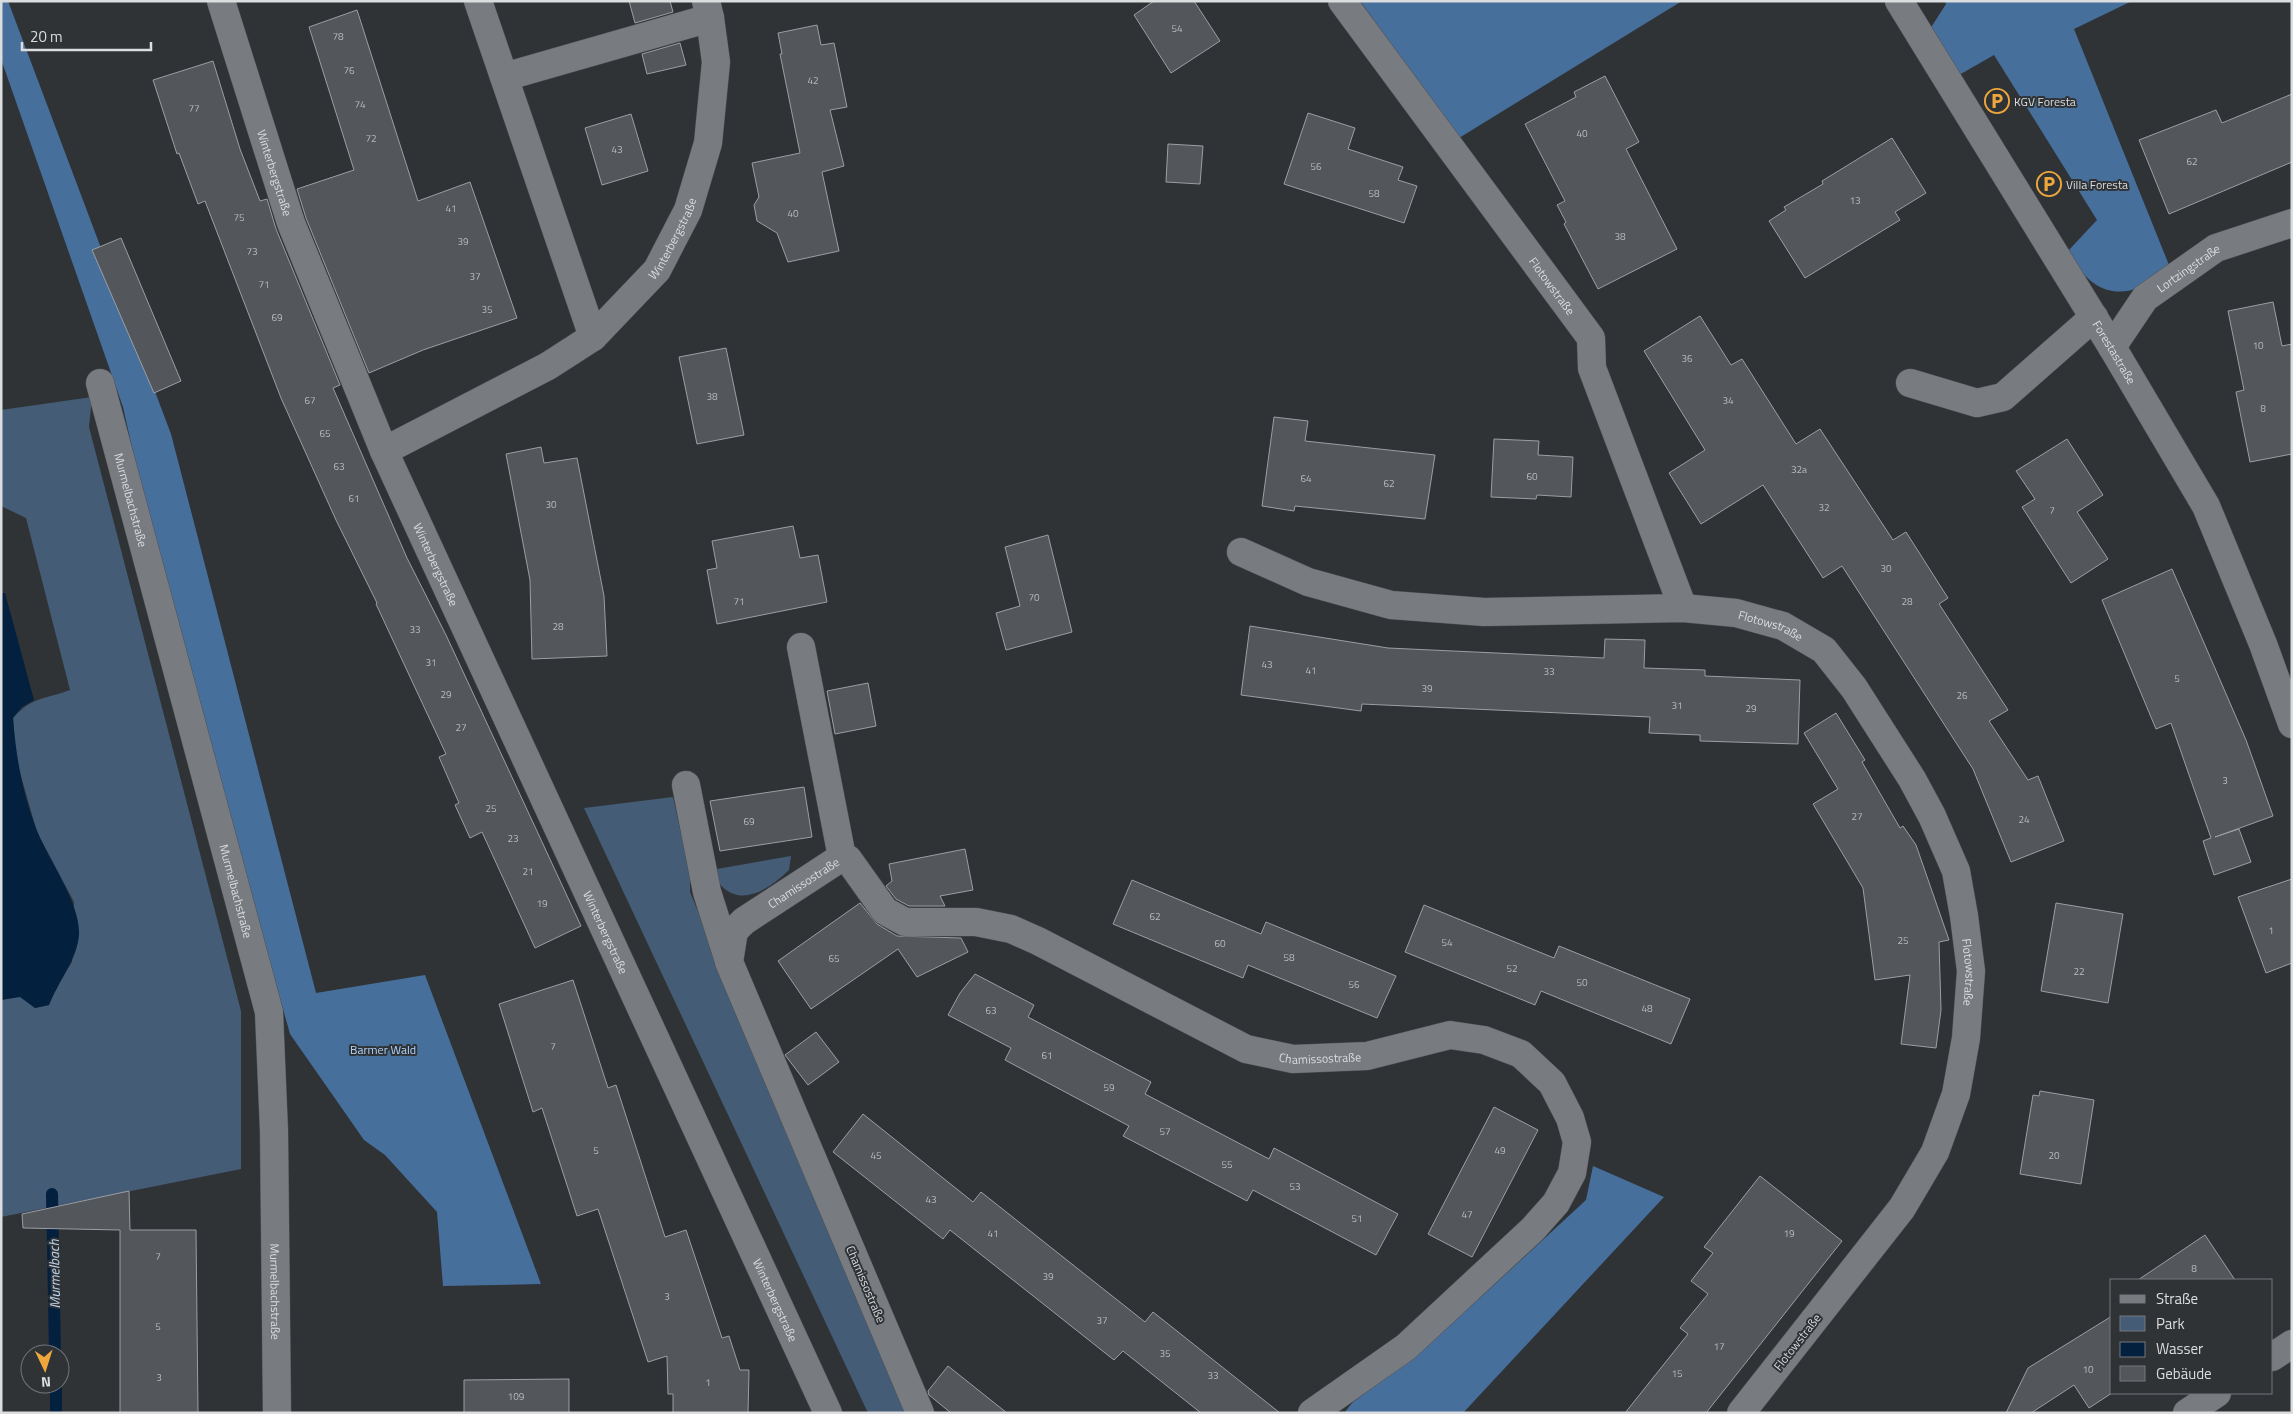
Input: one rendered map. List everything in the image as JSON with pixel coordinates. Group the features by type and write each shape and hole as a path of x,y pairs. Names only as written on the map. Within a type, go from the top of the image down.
{"street":[{"name":"Winterbergstraße","path":"222,1 291,223 384,451 828,1413"},
{"path":"478,1 593,337"},
{"name":"Flotowstraße","path":"1342,1 1591,338 1592,368 1683,608"},
{"name":"Forestastraße","path":"1899,1 2094,317 2206,506 2263,644 2292,724"},
{"name":"Winterbergstraße","path":"384,451 548,366 593,337 657,270 688,210 708,143 716,62 708,10"},
{"path":"504,78 708,10"},
{"name":"Lortzingstraße","path":"2112,347 2145,298 2216,248 2292,223"},
{"path":"1910,383 1977,403 2003,397 2094,317"},
{"name":"Murmelbachstraße","path":"100,383 268,1012 274,1131 277,1413"},
{"name":"Flotowstraße","path":"1241,552 1308,582 1391,605 1484,612 1683,608 1736,612 1753,617 1782,626 1824,650 1854,688 1890,743 1932,816 1956,871 1971,971 1966,1038 1956,1094 1935,1152 1902,1208 1741,1413"},
{"path":"801,647 842,857"},
{"name":"Chamissostraße","path":"686,785 707,892 730,962 920,1413"},
{"name":"Chamissostraße","path":"730,962 734,932 744,921 842,857 848,859 885,911 905,922 976,922 1011,929 1246,1049 1293,1059 1367,1056 1450,1035 1484,1040 1521,1054 1552,1083 1570,1118 1577,1142 1572,1174 1556,1203 1533,1229 1406,1347 1312,1413"},
{"path":"2273,1356 2292,1344"},
{"path":"2186,1413 2215,1394"}],"green space":[{"name":"Barmer Wald","path":"1,1 8,1 171,434 316,993 425,975 541,1284 443,1286 437,1212 385,1155 364,1140 290,1034 156,556 123,407 1,59"},
{"path":"1360,1 1682,1 1459,138"},
{"path":"1945,1 2132,1 2074,29 2169,265 2148,283 2128,291 2117,292 2107,290 2097,286 2074,262 2068,251 2097,220 1994,55 1959,75 1930,29 1946,4"},
{"path":"92,397 89,427 241,1011 241,1169 1,1217 1,1000 20,996 35,1008 49,1005 57,985 72,962 74,902 37,832 16,759 13,718 33,702 70,690 26,518 1,506 1,410"},
{"path":"673,797 690,874 690,892 906,1413 868,1413 584,808"},
{"path":"791,856 789,870 769,886 748,895 738,895 728,891 719,883 711,870"},
{"path":"1593,1166 1664,1197 1463,1413 1344,1413 1353,1402 1396,1370 1483,1295 1586,1200"}],"water":[{"path":"1,593 5,593 34,700 22,707 13,718 18,762 24,791 38,833 75,910 79,935 75,953 49,1005 35,1008 20,997 1,1000"}],"building":[{"path":"629,1 670,1 673,12 635,23"},
{"path":"1154,1 1194,1 1220,41 1171,73 1134,15"},
{"path":"357,10 418,201 470,182 517,318 423,350 369,373 306,218 297,189 354,170 309,27"},
{"path":"817,25 821,45 834,43 847,107 830,110 844,166 822,172 839,251 788,262 777,233 757,221 754,205 759,197 752,163 800,153 780,54 782,54 778,33"},
{"path":"680,43 686,65 647,74 642,54"},
{"path":"213,61 240,149 260,201 267,199 276,229 340,385 333,388 407,558 446,635 581,926 535,948 482,832 470,838 455,805 459,803 439,757 446,754 281,398 205,201 198,204 179,153 177,154 153,80"},
{"path":"1605,76 1639,142 1626,149 1677,249 1598,289 1564,224 1566,222 1557,205 1565,201 1525,124 1576,97 1574,92"},
{"path":"2292,94 2292,162 2169,214 2139,140 2216,110 2222,123"},
{"path":"1308,113 1355,128 1348,149 1403,167 1398,180 1417,186 1404,223 1284,184"},
{"path":"631,114 648,171 602,185 585,128"},
{"path":"1892,138 1926,193 1895,212 1900,220 1805,278 1769,221 1786,210 1784,207 1823,184 1822,181"},
{"path":"1168,144 1203,146 1200,184 1166,182"},
{"path":"121,238 181,381 154,393 92,250"},
{"path":"2273,302 2282,346 2292,344 2292,454 2250,462 2236,392 2244,390 2228,311"},
{"path":"1700,316 1731,365 1742,359 1796,444 1820,429 1893,540 1906,532 1948,598 1939,604 2008,710 1989,721 2028,780 2038,776 2064,841 2011,862 1973,769 1842,566 1823,578 1763,485 1701,524 1669,473 1705,450 1644,351"},
{"path":"726,348 744,435 697,444 679,357"},
{"path":"1274,417 1308,421 1305,441 1435,455 1425,519 1295,506 1294,511 1262,506"},
{"path":"1494,439 1539,441 1538,455 1573,457 1571,497 1537,495 1536,499 1491,497"},
{"path":"2067,439 2103,495 2077,512 2108,559 2071,583 2022,507 2035,499 2016,471"},
{"path":"541,447 544,463 577,458 604,596 607,656 532,659 530,580 506,454"},
{"path":"793,526 800,558 818,555 827,602 717,624 707,570 717,568 712,541"},
{"path":"1048,535 1072,632 1006,650 996,613 1020,606 1005,547"},
{"path":"2172,569 2246,740 2273,816 2215,837 2239,829 2251,862 2214,875 2203,841 2211,838 2171,723 2156,729 2102,600"},
{"path":"1250,626 1388,648 1604,658 1605,639 1645,640 1644,668 1705,670 1705,676 1800,680 1798,744 1700,741 1700,735 1649,733 1650,717 1362,704 1361,711 1241,695"},
{"path":"868,683 876,726 835,734 827,691"},
{"path":"1836,713 1865,760 1862,762 1900,828 1903,826 1916,845 1949,940 1939,942 1941,1010 1936,1048 1901,1044 1910,975 1875,980 1863,888 1813,804 1838,789 1804,733"},
{"path":"804,787 812,837 720,851 710,801"},
{"path":"965,849 973,890 940,896 945,906 909,906 896,899 886,886 892,881 889,864"},
{"path":"2292,879 2292,963 2266,973 2238,897"},
{"path":"1132,880 1261,934 1266,922 1396,976 1377,1018 1248,965 1243,978 1113,924"},
{"path":"860,903 877,924 897,936 961,938 968,952 917,977 898,949 811,1009 778,961"},
{"path":"2056,903 2123,914 2108,1003 2041,991"},
{"path":"1424,905 1554,958 1559,946 1690,999 1671,1044 1541,991 1535,1005 1405,952"},
{"path":"975,974 1034,1005 1028,1017 1151,1082 1145,1094 1269,1159 1274,1148 1398,1214 1376,1255 1253,1190 1247,1201 1123,1136 1129,1126 1005,1060 1011,1048 948,1015 960,993"},
{"path":"573,980 608,1088 616,1085 665,1237 686,1230 722,1338 729,1336 740,1370 749,1370 748,1413 673,1413 673,1394 668,1394 667,1356 648,1362 598,1209 577,1216 542,1108 533,1112 499,1004"},
{"path":"816,1032 839,1062 808,1085 785,1055"},
{"path":"2040,1091 2094,1100 2081,1184 2020,1174 2033,1095 2039,1096"},
{"path":"1494,1107 1538,1130 1472,1257 1428,1234"},
{"path":"863,1114 973,1202 981,1192 1145,1322 1153,1312 1280,1413 1201,1413 1123,1351 1114,1360 950,1230 943,1239 833,1152"},
{"path":"1760,1176 1842,1241 1706,1413 1625,1413 1688,1334 1680,1328 1708,1294 1691,1281 1713,1253 1704,1247"},
{"path":"129,1191 130,1230 196,1230 198,1413 120,1413 120,1230 23,1228 22,1214"},
{"path":"2205,1235 2234,1279 2139,1279"},
{"path":"2110,1317 2110,1394 2089,1408 2074,1385 2031,1413 2006,1413 2028,1368"},
{"path":"948,1366 1007,1413 951,1413 929,1395 928,1391"},
{"path":"569,1379 569,1413 464,1413 464,1380"}],"waterway":[{"name":"Murmelbach","path":"52,1194 55,1344"},
{"name":"Murmelbach","path":"56,1394 56,1413"}],"place":[{"name":"KGV Foresta","path":"1997,101"},
{"name":"Villa Foresta","path":"2049,184"}]}
